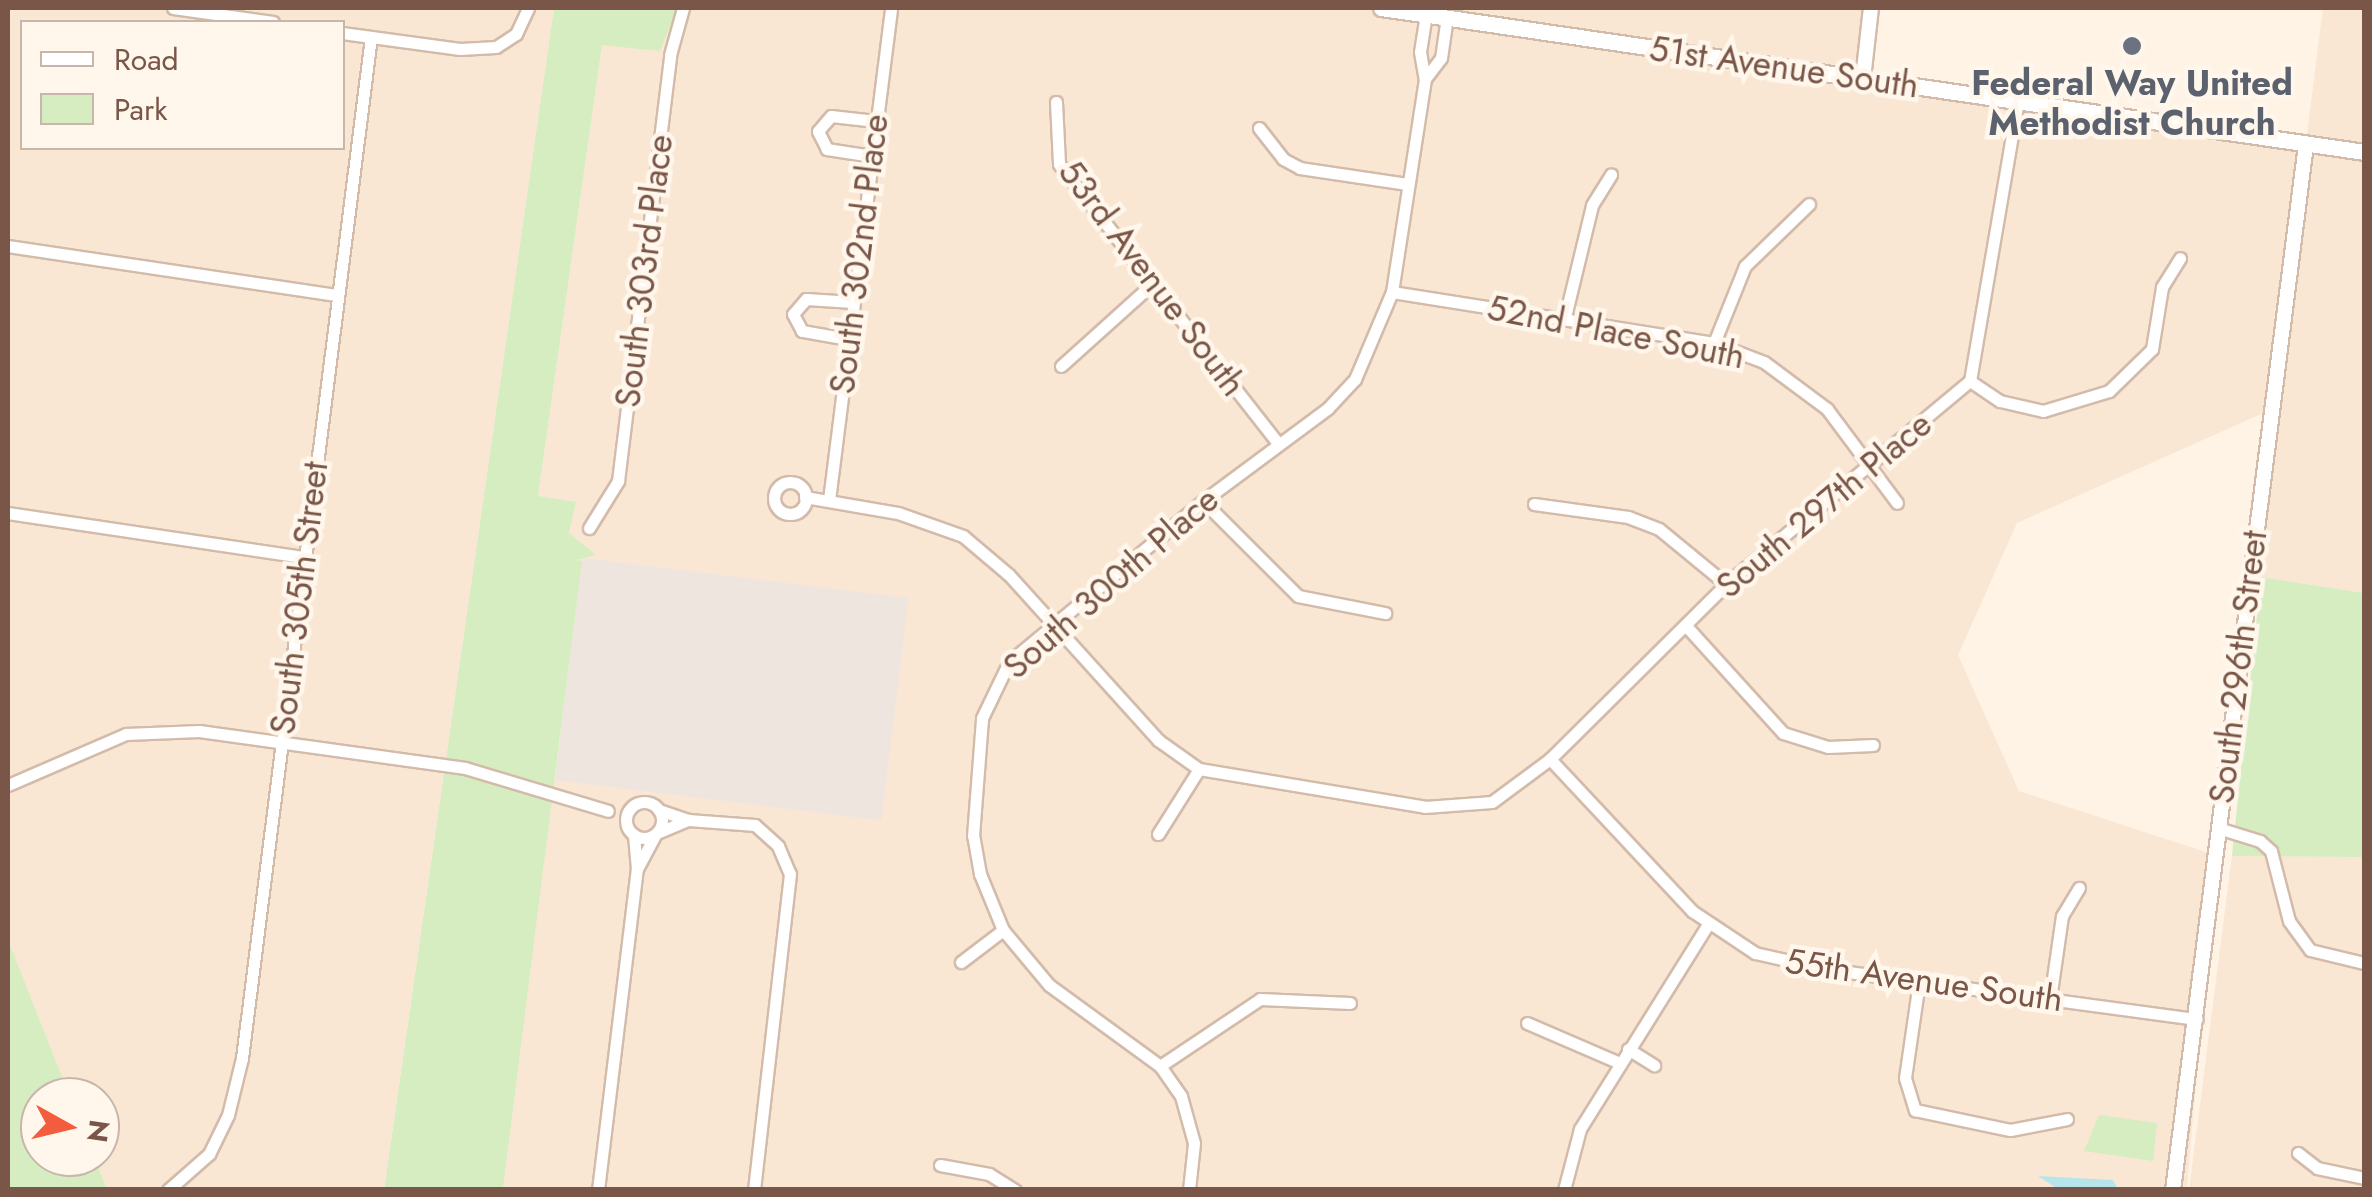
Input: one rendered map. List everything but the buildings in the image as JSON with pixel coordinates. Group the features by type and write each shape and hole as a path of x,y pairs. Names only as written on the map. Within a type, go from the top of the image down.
{"main road":[{"name":"51st Avenue South","path":"1381,8 2364,152"}],"street":[{"path":"173,8 258,20"},
{"path":"345,33 496,48 516,34 528,8"},
{"name":"South 303rd Place","path":"590,528 618,482 670,55 683,8"},
{"name":"South 302nd Place","path":"829,500 891,8"},
{"path":"1862,78 1872,8"},
{"name":"South 300th Place","path":"1189,1190 1191,1118 1160,1066 1050,985 1003,930 980,874 973,836 982,718 1009,662 1355,379 1392,292 1425,79 1426,14"},
{"name":"South 300th Place","path":"1425,79 1441,58 1447,17"},
{"name":"South 305th Street","path":"168,1190 208,1154 228,1116 242,1058 301,557 371,37"},
{"name":"53rd Avenue South","path":"1056,102 1058,164 1278,443"},
{"path":"2018,102 1970,381 2000,401 2043,411 2109,391 2152,349 2162,287 2180,258"},
{"path":"872,156 827,149 818,131 831,116 876,121"},
{"path":"1260,128 1283,159 1300,168 1407,184"},
{"name":"South 296th Street","path":"2173,1190 2306,144"},
{"path":"1565,316 1592,205 1612,174"},
{"path":"1714,343 1745,266 1809,204"},
{"path":"8,246 337,294"},
{"path":"1061,366 1152,284"},
{"name":"52nd Place South","path":"1392,292 1565,316 1714,343 1764,362 1827,410 1897,503"},
{"path":"848,340 802,332 793,314 806,299 853,302"},
{"name":"South 297th Place","path":"1199,769 1464,809 1506,795 1687,627 1726,584 1870,469 1970,381"},
{"path":"806,496 898,513 963,536 1158,740 1199,769 1158,834"},
{"path":"1203,501 1298,596 1385,613"},
{"path":"1534,504 1628,517 1660,529 1726,584"},
{"path":"8,513 301,557"},
{"path":"1687,627 1784,733 1828,747 1872,745"},
{"path":"8,785 126,734 199,731 464,768 608,811 630,832 656,834 688,820"},
{"name":"55th Avenue South","path":"1550,758 1708,924 1756,953 1919,982 2196,1019"},
{"path":"608,811 645,802 688,820 744,821 766,833 785,856 790,901 754,1190"},
{"path":"598,1190 637,869 630,832 632,806"},
{"path":"637,869 656,834 659,810"},
{"path":"2218,828 2260,841 2271,851 2290,921 2310,950 2364,963"},
{"path":"2050,999 2062,916 2080,888"},
{"path":"1564,1190 1580,1129 1708,924"},
{"path":"961,962 1003,930"},
{"path":"1919,982 1905,1078 1915,1110 2010,1130 2068,1119"},
{"path":"1160,1066 1260,999 1350,1003"},
{"path":"1528,1023 1620,1062"},
{"path":"1628,1050 1654,1065"},
{"path":"2298,1154 2317,1168 2360,1181"},
{"path":"940,1165 988,1174 1015,1190"}],"shaded area":[{"path":"8,8 554,8 384,1189 107,1189 102,1177 120,1177 120,1077 62,1077 8,942"},
{"path":"676,8 1871,8 1863,78 2306,143 2323,8 2364,8 2364,593 2261,577 2301,191 2270,410 2017,523 1958,655 2019,791 2215,855 2187,1189 503,1189 554,780 880,820 907,599 570,560 513,494 538,496 602,44"},
{"path":"582,558 909,598 881,820 555,780"},
{"path":"2232,856 2364,857 2364,1189 2189,1190"}],"green space":[{"path":"554,8 677,8 660,51 602,45 538,496 576,502 569,533 596,555 575,560 582,561 503,1189 384,1190"},
{"path":"2261,577 2364,593 2364,857 2232,856"},
{"path":"8,940 62,1077 20,1077 20,1177 102,1177 107,1189 8,1189"},
{"path":"2099,1115 2157,1123 2153,1161 2084,1151"}],"water":[{"path":"2038,1176 2113,1180 2117,1188 2058,1189"}],"place":[{"name":"Federal Way United Methodist Church","path":"2132,46"}]}
